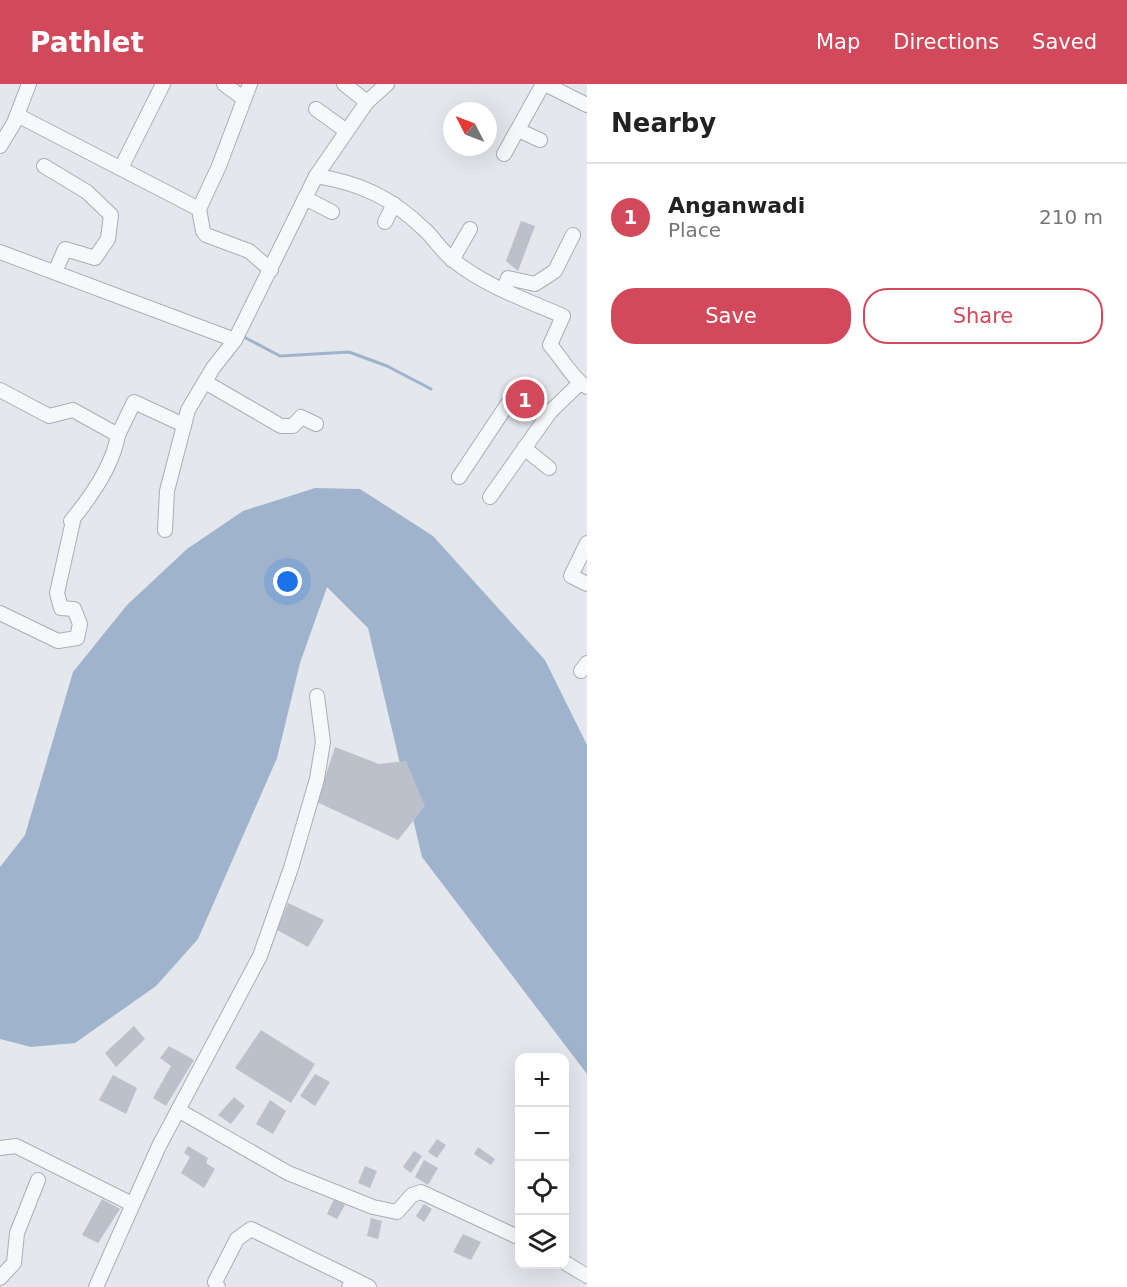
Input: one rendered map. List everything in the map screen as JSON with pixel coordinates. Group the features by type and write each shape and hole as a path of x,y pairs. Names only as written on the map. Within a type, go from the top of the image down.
{"street":[{"path":"0,146 17,115 29,84"},
{"path":"121,168 162,84"},
{"path":"224,84 243,98"},
{"path":"250,84 219,166 199,209 203,231 206,235 249,252 271,270"},
{"path":"344,84 367,102"},
{"path":"165,530 167,491 188,410 235,340 316,176 345,130 367,102 387,84"},
{"path":"504,154 544,84 587,105"},
{"path":"315,109 345,130"},
{"path":"17,115 199,209"},
{"path":"518,130 540,140"},
{"path":"44,166 87,192 111,215 108,239 95,258 65,249 55,272"},
{"path":"316,176 349,181 394,204 424,229 452,260 504,290 563,316 550,345 566,362 583,386 550,412 490,497"},
{"path":"304,198 332,212"},
{"path":"385,222 394,204"},
{"path":"452,260 470,229"},
{"path":"504,290 508,278 535,284 555,271 573,235"},
{"path":"0,252 235,340"},
{"path":"205,382 281,426 293,426 301,417 316,424"},
{"path":"0,390 49,416 73,410 118,435"},
{"path":"0,613 58,641 77,638 80,624 74,609 61,608 57,593 72,521 106,472 115,454 118,435 134,402 184,425"},
{"path":"459,477 509,402 550,412"},
{"path":"525,448 549,468"},
{"path":"587,543 571,576 587,584"},
{"path":"96,1287 132,1204 178,1110 260,956 291,868 317,779 323,742 317,696"},
{"path":"178,1110 288,1173 347,1197 397,1212 412,1195 421,1192 515,1236"},
{"path":"0,1148 16,1146 132,1204"},
{"path":"0,1278 14,1263 17,1233 38,1180"},
{"path":"218,1287 215,1282 237,1239 251,1229 351,1283 369,1287"},
{"path":"569,1265 587,1276"}],"water":[{"path":"315,488 360,489 433,536 545,660 587,745 587,1074 422,857 368,628 327,587 300,663 277,758 198,939 156,986 75,1043 31,1047 0,1039 0,867 25,835 73,672 127,605 187,549 243,511"}],"building":[{"path":"521,221 535,226 518,271 506,261"},
{"path":"335,747 379,764 406,761 425,806 398,840 317,802"},
{"path":"288,903 324,920 308,947 277,930"},
{"path":"134,1026 145,1039 116,1067 105,1053"},
{"path":"261,1030 315,1064 291,1103 235,1068"},
{"path":"169,1046 194,1060 166,1106 153,1098 171,1066 160,1058"},
{"path":"315,1074 330,1082 315,1106 300,1096"},
{"path":"113,1075 137,1088 126,1114 99,1100"},
{"path":"234,1097 245,1106 231,1124 218,1115"},
{"path":"270,1100 286,1111 273,1134 256,1124"},
{"path":"437,1139 446,1145 437,1158 428,1152"},
{"path":"188,1146 208,1158 206,1163 215,1169 204,1188 181,1173 190,1157 184,1153"},
{"path":"478,1147 495,1159 491,1165 474,1154"},
{"path":"414,1151 422,1156 411,1173 403,1167"},
{"path":"424,1160 438,1168 428,1185 415,1177"},
{"path":"365,1166 377,1171 370,1188 358,1183"},
{"path":"102,1199 120,1209 98,1243 82,1235"},
{"path":"334,1199 345,1205 337,1219 327,1214"},
{"path":"424,1204 432,1209 424,1222 416,1216"},
{"path":"371,1218 382,1221 378,1239 367,1236"},
{"path":"463,1234 481,1242 471,1260 453,1252"}],"waterway":[{"path":"242,336 280,356 349,352 387,366 431,389"}],"place":[{"name":"Anganwadi","path":"525,399"}]}
